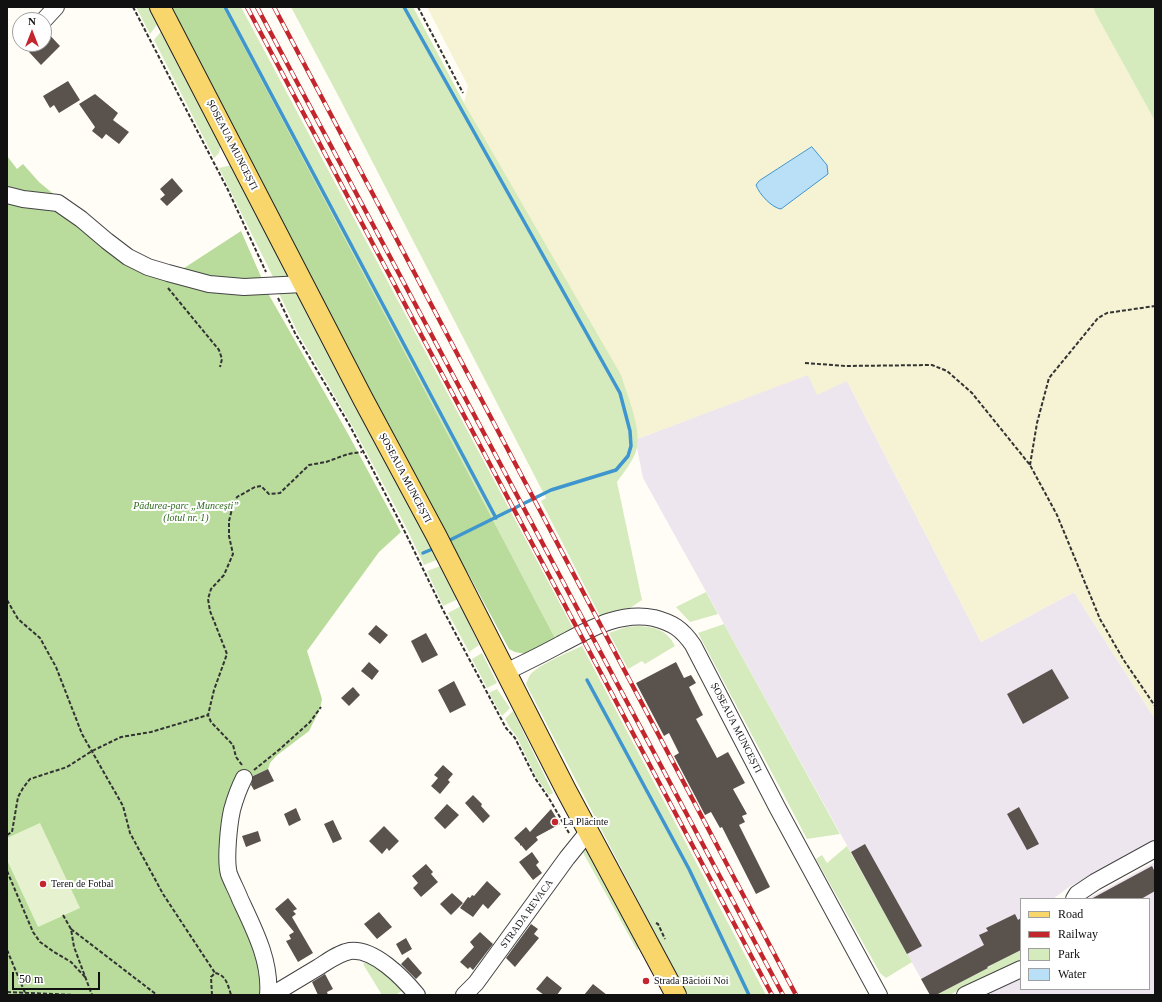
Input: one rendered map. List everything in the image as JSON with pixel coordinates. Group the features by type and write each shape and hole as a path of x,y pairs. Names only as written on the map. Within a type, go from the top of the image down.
{"main road":[{"name":"ȘOSEAUA MUNCEȘTI","path":"160,7 303,284 436,535 566,790 583,839 676,995"}],"street":[{"path":"7,195 23,199 58,203 81,219 128,257 148,267 163,272 209,284 244,287 303,284"},
{"name":"ȘOSEAUA MUNCEȘTI","path":"506,672 581,634 620,618 633,616 665,621 675,625 685,633 693,645 777,807 879,995"},
{"path":"246,776 239,789 232,810 228,843 228,865 231,878 261,947 269,986 268,995"},
{"name":"STRADA REVACA","path":"464,995 476,983 567,858 583,839"},
{"path":"1075,898 1077,894 1095,882 1155,849"},
{"path":"272,995 335,957 350,951 365,953 382,962 396,972 417,995"},
{"path":"965,995 1020,969"}],"path":[{"path":"133,7 228,190 295,333 350,426 403,528 443,610 506,728 515,738 535,778 550,800 583,839"},
{"path":"418,7 463,93"},
{"path":"163,272 164,281 169,290 219,350 222,359 220,367"},
{"path":"1030,466 1037,424 1049,378 1098,318 1107,313 1155,306"},
{"path":"805,363 846,366 932,365 947,371 972,394 1030,466 1057,515 1100,619 1123,659 1155,706"},
{"path":"321,707 310,722 280,749 246,776 236,757 233,746 210,722 208,715 214,690 227,654 210,611 208,599 210,589 224,575 233,554 229,536 229,521 237,497 255,487 261,486 269,494 280,493 309,465 326,462 348,454 363,452"},
{"path":"7,600 18,618 40,638 56,667 82,734 122,806 130,833 163,894 215,973 220,974 225,978 231,995"},
{"path":"7,835 12,832 18,797 30,779 67,767 92,751 121,737 151,732 208,715"},
{"path":"7,871 33,932 40,942 71,962 86,978"},
{"path":"63,915 71,929 74,947 92,995"},
{"path":"71,929 157,995"},
{"path":"7,950 25,994"},
{"path":"212,995 211,977 215,973"},
{"path":"7,992 25,994 75,995"}],"shaded area":[{"path":"427,7 1093,7 1155,121 1155,719 1074,592 981,642 847,381 817,395 808,375 637,439 634,415 464,103 468,86"},
{"path":"808,374 847,381 981,642 1074,592 1155,719 1155,840 1069,887 1054,898 1020,898 1020,950 936,995 930,995 643,478 637,448 637,439"},
{"path":"1155,862 1155,995 985,995 1020,978 1020,990 1150,990 1150,898 1089,898"}],"green space":[{"path":"136,7 151,7 159,22 150,34"},
{"path":"170,7 223,7 555,638 526,654 509,649 468,573 454,555"},
{"path":"223,7 241,7 574,630 555,638"},
{"path":"291,7 413,7 464,103 621,375 633,411 638,439 636,452 617,482 642,600 627,610 600,616 541,501 546,498"},
{"path":"1093,7 1155,7 1155,121 1096,14"},
{"path":"163,29 221,144 219,153 214,158 154,40"},
{"name":"Pădurea-parc „Muncești” (lotul nr. 1)","path":"7,156 17,169 23,164 39,182 56,196 138,256 178,272 241,231 269,295 347,432 401,532 379,552 307,651 322,699 320,709 309,731 276,756 270,763 268,769 248,778 241,771 235,785 222,848 264,982 261,995 7,995"},
{"path":"232,165 294,278 275,281 219,168"},
{"path":"277,289 295,289 439,559 424,565 406,527 354,429 298,333"},
{"path":"443,565 458,599 443,606 427,571"},
{"path":"706,592 718,614 690,622 676,607"},
{"path":"461,606 479,645 469,652 448,613"},
{"path":"724,624 840,834 807,839 698,633"},
{"path":"638,626 660,630 668,636 675,646 645,664 642,661 628,669 609,633 626,627"},
{"path":"582,646 766,995 687,995 526,684 530,675 534,671 554,659"},
{"path":"482,653 497,683 487,688 472,659"},
{"path":"497,689 510,708 502,716 489,693"},
{"path":"513,711 553,793 549,795 536,777 517,737 505,719"},
{"name":"Teren de Fotbal","path":"40,823 80,908 38,927 7,860 7,838"},
{"path":"585,845 639,949 637,950 581,849"},
{"path":"847,846 912,962 886,978 880,973 816,859 822,855 827,863"},
{"path":"1020,950 1020,961 949,995 936,995 988,968"},
{"path":"369,960 407,988 395,995 382,995 363,964"}],"water":[{"path":"812,147 827,165 828,174 781,209 777,208 763,196 756,185 759,181"}],"building":[{"path":"52,38 60,46 41,65 29,52 52,52"},
{"path":"68,81 80,100 59,113 54,105 50,108 43,96"},
{"path":"95,94 118,113 113,120 129,132 119,144 106,134 102,139 92,131 95,127 79,104"},
{"path":"172,178 183,191 167,206 160,199 165,195 160,189"},
{"path":"376,625 388,635 380,644 368,634"},
{"path":"426,633 438,655 422,663 411,641"},
{"path":"369,662 379,671 372,680 361,671"},
{"path":"676,662 684,678 691,675 696,683 689,687 703,715 696,719 717,758 728,752 745,783 733,789 747,814 742,816 745,822 739,825 770,887 756,894 722,827 720,828 711,812 705,815 674,756 679,753 669,733 664,736 636,683"},
{"path":"1052,669 1069,698 1023,724 1007,694"},
{"path":"454,681 466,705 450,713 438,690"},
{"path":"353,687 360,695 349,706 341,698"},
{"path":"443,765 453,774 448,780 450,782 440,794 431,786 438,778 434,775"},
{"path":"268,769 274,781 254,790 251,785 253,776"},
{"path":"473,795 482,804 481,806 490,816 483,823 465,803"},
{"path":"447,804 459,815 445,829 434,818"},
{"path":"1019,807 1039,844 1027,850 1007,814"},
{"path":"296,808 301,820 289,826 284,814"},
{"path":"551,809 560,824 536,837 538,840 526,851 514,838 526,827 530,832"},
{"path":"333,820 342,839 333,843 324,824"},
{"path":"384,826 399,841 389,851 387,848 382,854 369,841"},
{"path":"258,831 261,841 246,847 242,836"},
{"path":"865,844 922,946 907,954 851,852"},
{"path":"532,852 539,862 536,865 542,873 533,880 519,862"},
{"path":"426,864 433,872 431,874 438,882 421,897 413,888 418,883 412,876"},
{"path":"1152,866 1155,872 1155,891 1143,898 1093,898"},
{"path":"487,881 501,894 488,909 483,904 473,917 460,908 468,897 470,898 472,895 474,896"},
{"path":"452,893 463,903 451,915 440,904"},
{"path":"288,898 297,909 293,911 296,914 292,917 313,953 298,962 286,941 291,939 289,935 294,932 275,909"},
{"path":"379,912 392,927 377,939 364,924"},
{"path":"1015,914 1018,920 1020,919 1020,950 936,995 930,995 921,979 984,945 979,935 988,931 986,928"},
{"path":"531,924 538,929 534,934 539,938 515,967 506,958"},
{"path":"480,932 493,944 473,970 470,967 468,969 460,962 474,947 470,942"},
{"path":"406,938 412,949 402,955 396,944"},
{"path":"408,957 422,973 416,979 401,964"},
{"path":"325,974 333,989 327,992 328,995 318,995 312,982"},
{"path":"547,976 562,988 557,995 544,995 536,989"},
{"path":"593,984 607,995 584,995"}],"waterway":[{"path":"225,7 496,518"},
{"path":"404,7 620,393 630,431 631,446 628,456 616,470 551,490 446,542"},
{"path":"423,553 435,548"},
{"path":"587,680 689,869 749,995"}],"railway":[{"path":"247,7 772,995"},
{"path":"257,7 783,995"},
{"path":"274,7 796,995"}],"place":[{"name":"La Plăcinte","path":"555,822"},
{"name":"Teren de Fotbal","path":"43,884"},
{"name":"Strada Băcioii Noi","path":"646,981"}]}
